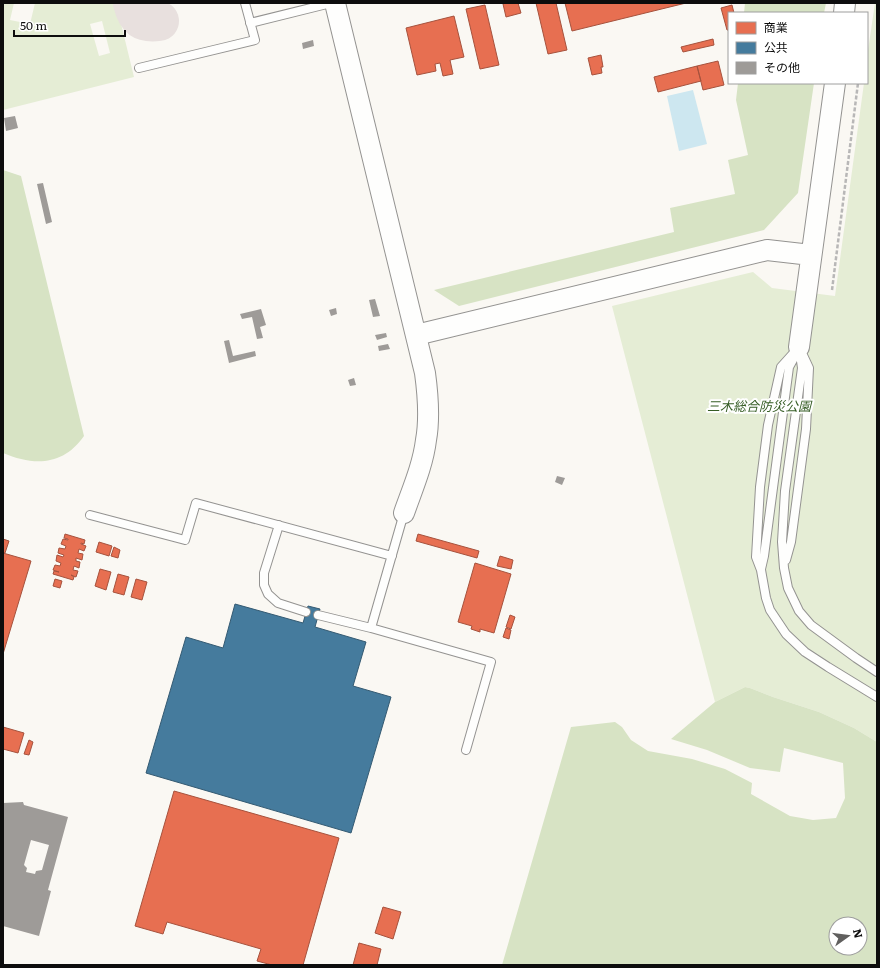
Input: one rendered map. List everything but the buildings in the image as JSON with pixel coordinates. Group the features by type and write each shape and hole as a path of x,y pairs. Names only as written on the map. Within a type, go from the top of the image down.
{"street":[{"path":"335,3 425,373 428,420 426,442 421,463 404,513"},
{"path":"799,347 835,84"},
{"path":"416,335 763,251 768,250 811,255"}],"lane":[{"path":"139,68 255,40 245,3"},
{"path":"250,23 331,3"},
{"path":"784,568 791,542 806,429 809,368 799,347"},
{"path":"799,347 802,368 785,491 782,542 784,568 791,595 799,611 806,620 817,630 877,672"},
{"path":"799,347 781,367 768,425 760,487 756,557 770,610 786,634 805,652 877,697"},
{"path":"760,570 764,556 789,367 799,347"},
{"path":"90,515 185,540 196,503 279,524 392,556"},
{"path":"371,628 404,513"},
{"path":"279,524 264,573 264,585 273,600 306,612"},
{"path":"318,615 371,628 491,662 466,750"}],"path":[{"path":"832,290 858,84"}],"green space":[{"path":"3,3 14,3 10,20 30,24 35,3 116,3 134,77 3,110","holes":["102,21 110,53 99,56 90,24"]},
{"path":"745,3 826,3 824,12 744,12"},
{"name":"三木総合防災公園","path":"875,3 877,3 877,742 854,728 819,712 750,688 745,687 715,702 612,306 753,272 772,288 835,296 864,84 868,84 868,50"},
{"path":"738,84 814,84 798,193 764,230 459,306 434,290 674,232 670,208 735,194 728,160 748,155 736,100"},
{"path":"3,170 21,176 84,436 76,446 67,453 47,461 26,460 3,453"},
{"path":"745,687 819,712 854,728 877,742 877,965 502,965 571,727 615,722 622,727 631,740 648,751 692,759 725,769 752,783 751,794 790,816 813,820 836,818 845,798 843,763 784,748 780,772 750,768 707,750 671,739 715,702"}],"water":[{"path":"693,90 707,144 679,151 667,96"}],"taxiway":[{"path":"133,3 136,13 141,19 148,21 159,21"}]}
